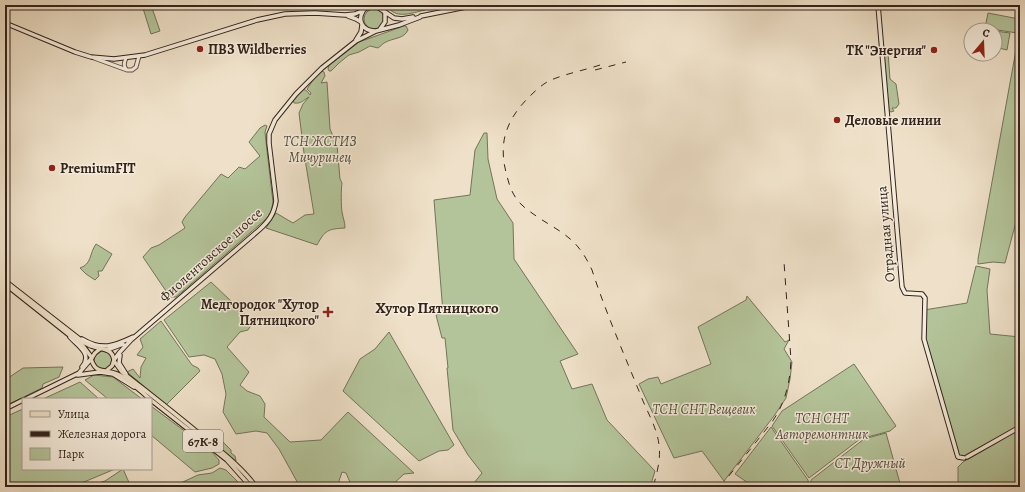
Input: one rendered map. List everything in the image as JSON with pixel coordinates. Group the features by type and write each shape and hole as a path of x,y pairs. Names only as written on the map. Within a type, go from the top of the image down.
{"main road":[{"path":"345,15 356,19 369,31 377,31 385,22 381,5"},
{"name":"Фиолентовское шоссе","path":"367,7 373,6 398,19 476,5"},
{"name":"Отрадная улица","path":"878,5 902,287 905,293 922,294 925,298 924,339 958,457 965,457 1020,427"},
{"path":"5,23 90,57 103,59 126,58 138,56 257,20 285,14 315,13 345,15 355,14 367,7"},
{"path":"356,40 361,32 361,15 367,7"},
{"name":"Фиолентовское шоссе","path":"114,361 119,353 137,335 268,221 275,209 276,201 269,143 272,125 296,94 312,76 356,40 420,16"},
{"path":"5,280 89,346 107,350"},
{"path":"5,284 83,346 92,359 94,365 99,370"},
{"path":"66,333 82,349 86,356 83,366 66,379"},
{"path":"72,333 94,345 102,347 110,346 137,335"},
{"path":"129,378 118,360 121,353 130,342"},
{"name":"Фиолентовское шоссе","path":"107,350 130,342"},
{"path":"79,373 92,359 95,352 100,349"},
{"name":"67К-8","path":"107,350 112,355 114,361 122,372 218,448 256,487"},
{"path":"106,370 112,366 114,361"},
{"path":"28,398 79,373 99,370"},
{"name":"67К-8","path":"99,370 106,370 120,376 148,398"},
{"path":"75,375 100,372 113,374 134,387"},
{"path":"5,410 22,401"},
{"name":"67К-8","path":"152,402 227,460 251,487"}],"street":[{"path":"963,5 980,7 988,5"},
{"path":"90,57 130,71 135,69 138,56"},
{"path":"126,58 124,64 127,70"}],"green space":[{"path":"142,5 151,5 160,31 151,34"},
{"path":"387,5 424,5 425,10 409,14 399,14 390,10"},
{"path":"370,9 378,9 384,15 384,23 378,29 370,29 364,23 364,15"},
{"path":"988,13 1019,19 1017,33 1003,31 1003,22 986,22"},
{"path":"406,26 408,30 404,35 385,42 378,48 370,46 349,55 331,71 329,71 329,65 359,42"},
{"path":"1020,28 1020,207 1005,263 993,262 978,264 978,259"},
{"path":"1003,32 1010,33 1007,50 1003,49"},
{"path":"888,52 890,79 896,84 899,104 896,108 892,108 894,111 891,112 889,111 883,53"},
{"name":"ТСН ЖСТИЗ Мичуринец","path":"322,71 324,72 325,76 321,83 327,82 330,129 337,145 340,179 342,183 342,209 345,228 328,231 322,236 317,245 266,228 276,213 293,223 305,215 314,214 299,113 303,104 309,97 299,103 294,103 293,100 303,89 310,95 311,93 307,89 315,77"},
{"path":"265,125 267,126 265,132 273,202 271,212 266,219 176,297 170,297 143,257 151,248 159,245 185,228 182,222 185,217 221,174 228,178 239,167 245,169 260,156 249,142 260,128"},
{"path":"484,133 487,133 488,159 497,199 513,223 514,259 578,354 560,361 572,389 592,384 607,420 655,471 650,487 467,487 474,483 482,473 468,455 453,430 445,338 442,338 436,315 443,313 434,200 470,195 475,150"},
{"path":"96,244 112,254 102,271 98,271 99,276 95,280 80,268 87,264"},
{"path":"976,266 990,269 987,290 990,334 1020,337 1020,425 967,457 961,458 957,454 924,339 924,310 967,303"},
{"path":"211,282 253,322 248,330 240,332 227,347 249,372 240,385 247,391 260,396 265,404 264,417 290,442 321,440 348,412 414,473 404,474 391,486 392,487 352,487 346,473 342,472 339,481 342,487 300,487 279,449 267,433 256,431 236,434 223,412 226,394 222,374 215,359 204,355 189,357 164,320"},
{"name":"ТСН СНТ Вещевик","path":"747,296 785,342 789,340 784,349 792,362 790,379 786,398 724,481 702,451 674,458 639,384 648,379 658,377 661,384 711,364 698,327 746,300"},
{"path":"161,321 192,365 200,371 166,405 127,372 133,369 140,378 141,367 146,358 137,355 143,347 140,339"},
{"path":"389,332 454,445 448,450 439,451 419,461 343,391 360,359 375,349"},
{"path":"103,351 109,354 112,360 109,366 103,369 97,366 94,360 97,354"},
{"name":"ТСН СНТ Авторемонтник","path":"854,364 896,426 890,431 860,439 809,478 772,426 782,411"},
{"path":"63,367 59,377 43,384 42,388 5,406 5,380 23,368"},
{"path":"94,375 113,377 141,398 107,398 85,380"},
{"path":"80,382 98,398 45,398"},
{"path":"152,407 210,450 219,460 219,464 212,468 195,472 152,436"},
{"path":"22,409 22,470 113,470 72,487 5,487 5,417"},
{"path":"771,427 808,480 809,487 749,487 751,485 735,474"},
{"path":"1020,429 1020,487 958,487 958,467 963,462"},
{"name":"СТ Дружный","path":"886,433 901,487 811,487 811,480 864,439"},
{"path":"211,438 221,440 231,450 231,453 235,456 236,461 210,440"},
{"path":"220,468 226,470 243,487 172,487 198,475 212,473"},
{"path":"123,470 131,487 86,487 105,481"}],"railway":[{"path":"595,70 626,62"},
{"path":"600,65 551,80 541,86 527,99 513,116 505,134 503,154 504,165 510,186 518,201 539,218 570,239 582,252 592,270 615,333 658,438 659,461 653,487"},
{"path":"720,487 777,415 786,393 791,360 784,262"}],"place":[{"name":"ПВЗ Wildberries","path":"200,49"},
{"name":"ТК \"Энергия\"","path":"934,50"},
{"name":"Деловые линии","path":"837,120"},
{"name":"PremiumFIT","path":"52,168"},
{"name":"Медгородок \"Хутор Пятницкого\"","path":"328,312"}],"district":[{"name":"Хутор Пятницкого","path":"437,308"}]}
